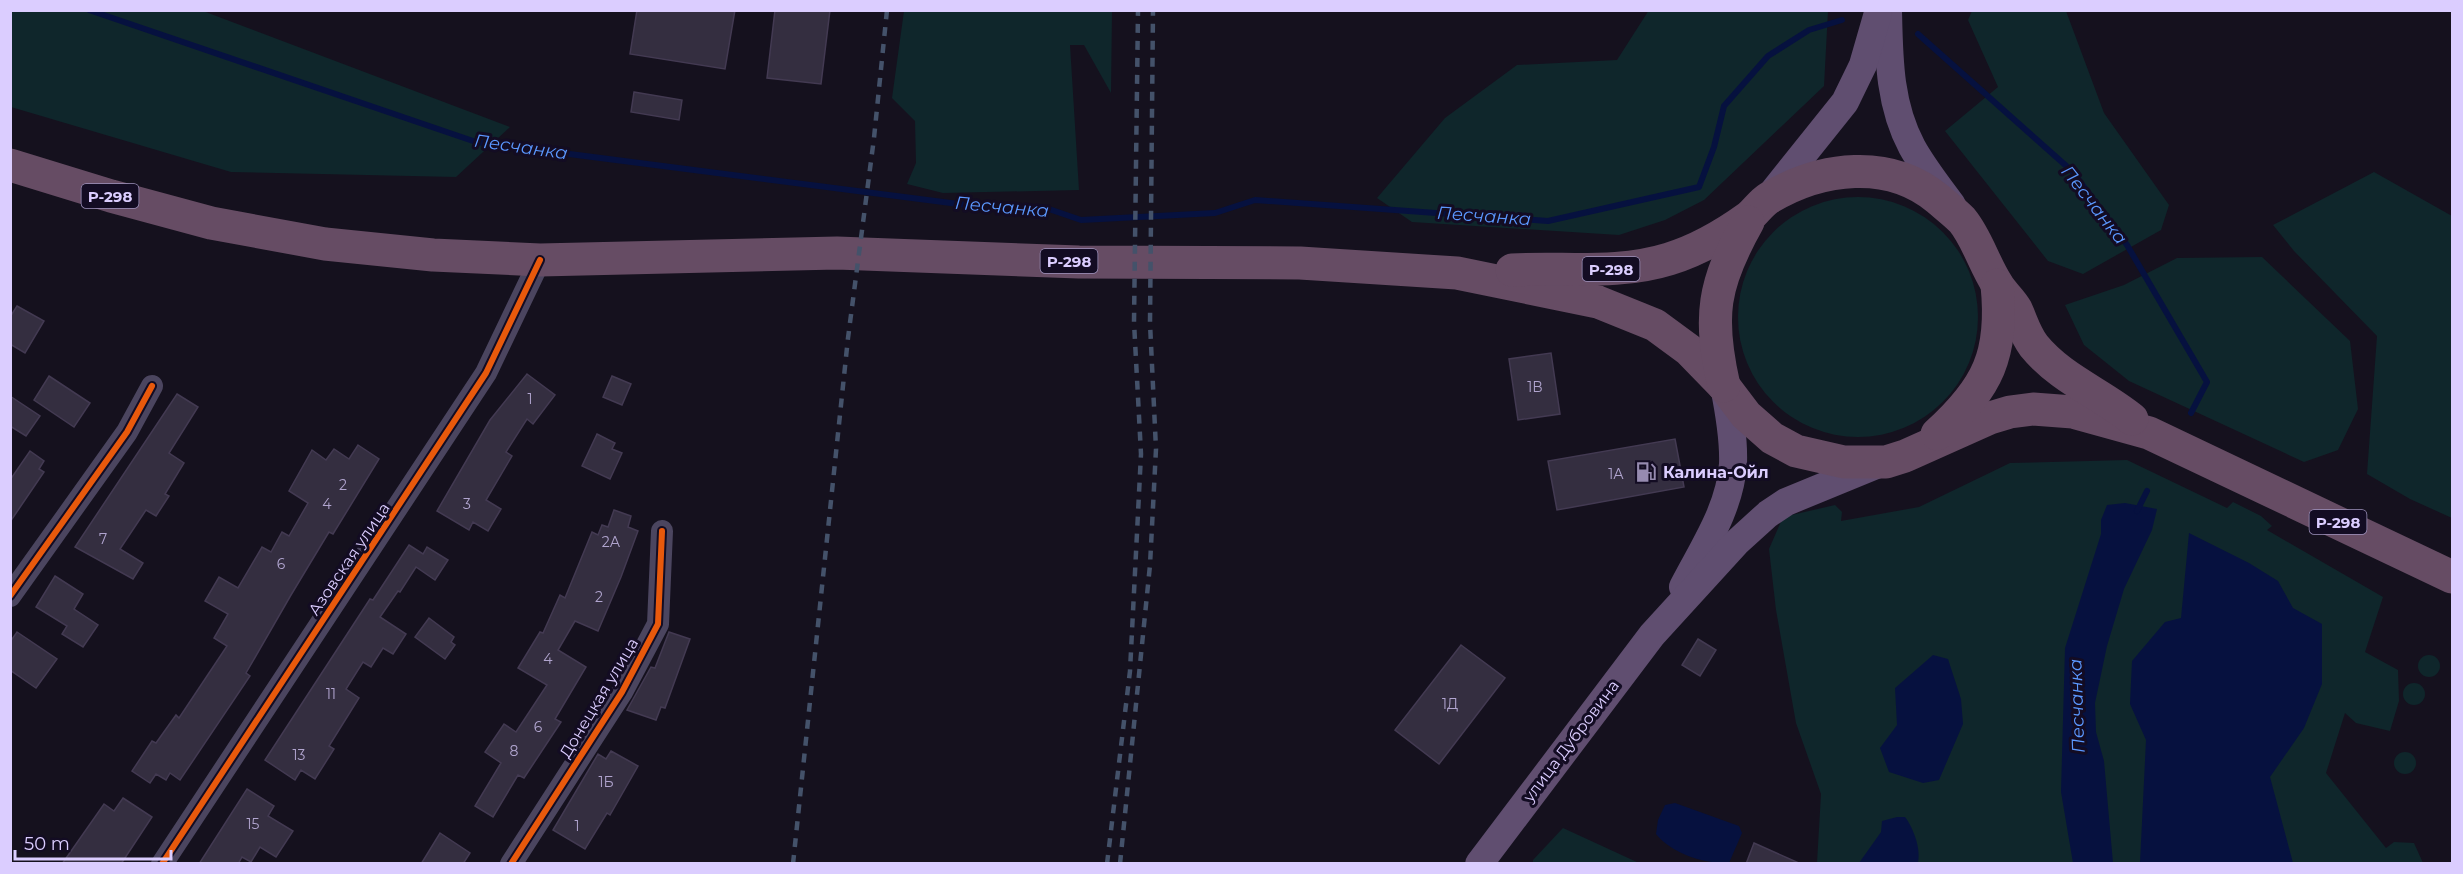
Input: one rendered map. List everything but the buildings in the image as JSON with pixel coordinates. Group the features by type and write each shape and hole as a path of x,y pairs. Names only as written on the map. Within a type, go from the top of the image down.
{"highway":[{"name":"Р-298","path":"10,165 211,223 324,244 433,255 540,260 837,253 1079,262 1300,263 1457,273 1642,267 1697,249 1719,238 1759,207 1807,179 1843,171 1866,171 1898,176 1918,185 1963,221 1997,285 2015,308 2023,328 2034,345 2048,360 2091,393 2116,406 2149,433"},
{"name":"Р-298","path":"1724,386 1717,354 1715,304 1725,265 1759,207"},
{"name":"Р-298","path":"1457,273 1598,302 1655,325 1689,350 1724,386 1746,415 1772,438 1796,451 1844,462 1886,462 1920,450 1990,418 2033,409 2073,412 2149,433 2452,577"},
{"name":"Р-298","path":"1920,450 1964,407 1988,374 1996,348 2001,319 1997,285"}],"main road":[{"path":"1759,207 1845,102 1863,65 1879,10"},
{"path":"1888,10 1890,73 1895,102 1912,146 1963,221"},
{"path":"1665,621 1721,514 1728,489 1733,463 1724,386"},
{"path":"1665,621 1736,543 1768,514 1812,490 1886,462"},
{"name":"улица Дубровина","path":"1479,864 1588,718 1665,621"}],"street":[{"name":"Азовская улица","path":"162,864 486,373 540,260"},
{"path":"10,596 127,432 152,387"},
{"name":"Донецкая улица","path":"511,864 622,692 658,624 662,531"}],"green space":[{"path":"1649,10 1828,11 1824,86 1704,200 1665,220 1619,235 1412,222 1377,198 1445,118 1517,65 1617,60"},
{"path":"11,11 203,11 510,127 456,177 231,172 11,107"},
{"path":"904,11 1112,11 1111,93 1084,45 1070,45 1079,190 943,193 907,184 916,163 915,121 892,98"},
{"path":"1972,11 2066,11 2104,113 2169,205 2161,230 2083,274 2048,261 1945,131 1998,87 1968,20"},
{"path":"2374,172 2452,216 2452,518 2410,499 2367,474 2377,336 2294,251 2273,225"},
{"path":"1858,197 1881,199 1904,206 1925,217 1943,232 1958,250 1969,271 1976,294 1978,317 1976,340 1969,363 1958,384 1943,402 1925,417 1904,428 1881,435 1858,437 1835,435 1812,428 1791,417 1773,402 1758,384 1747,363 1740,340 1738,317 1740,294 1747,271 1758,250 1773,232 1791,217 1812,206 1835,199"},
{"path":"2262,257 2350,341 2358,409 2338,450 2304,462 2129,381 2084,345 2065,305 2124,285 2177,258"},
{"path":"2127,460 2227,508 2233,502 2261,516 2272,526 2267,530 2383,597 2365,652 2398,670 2399,701 2390,731 2356,723 2345,713 2326,773 2386,848 2394,842 2414,843 2423,863 1817,863 1821,794 1796,723 1776,610 1769,549 1783,517 1835,505 1842,512 1841,521 1919,507 2010,463"},
{"path":"2429,655 2437,658 2440,666 2437,674 2429,677 2421,674 2418,666 2421,658"},
{"path":"2414,683 2422,686 2425,694 2422,702 2414,705 2406,702 2403,694 2406,686"},
{"path":"2405,752 2413,755 2416,763 2413,771 2405,774 2397,771 2394,763 2397,755"},
{"path":"1563,828 1639,863 1533,863 1533,860"}],"water":[{"path":"2125,503 2157,509 2152,530 2124,589 2107,646 2095,703 2096,732 2104,761 2113,863 2073,863 2061,792 2065,648 2101,534 2101,520 2107,505"},
{"path":"2189,533 2249,563 2278,581 2293,608 2322,624 2322,684 2304,728 2270,777 2293,863 2140,863 2146,740 2130,704 2132,661 2165,622 2181,618"},
{"path":"1933,655 1948,659 1961,699 1963,724 1939,780 1923,783 1889,772 1880,748 1897,725 1895,688"},
{"path":"1675,803 1739,826 1742,833 1729,863 1700,860 1671,847 1656,834 1658,820 1665,805"},
{"path":"1905,817 1911,827 1918,845 1918,863 1859,863 1881,832 1882,821"}],"waterway":[{"name":"Песчанка","path":"89,10 476,142 982,207 1043,207 1081,220 1215,213 1255,200 1548,221 1699,187 1714,147 1724,106 1768,56 1809,30 1842,20"},
{"name":"Песчанка","path":"1918,34 2072,171 2127,245 2207,382 2191,413"},
{"name":"Песчанка","path":"2137,511 2147,491"}],"railway":[{"path":"793,864 848,338 874,138 887,10"},
{"path":"1107,864 1130,671 1141,454 1134,322 1138,10"},
{"path":"1120,864 1150,565 1156,449 1150,323 1153,10"}],"cycle path":[{"path":"162,864 486,373 540,260"},
{"path":"10,596 127,432 152,386"},
{"path":"511,864 622,692 658,624 662,531"}],"place":[{"name":"Калина-Ойл","path":"1646,472"}]}
